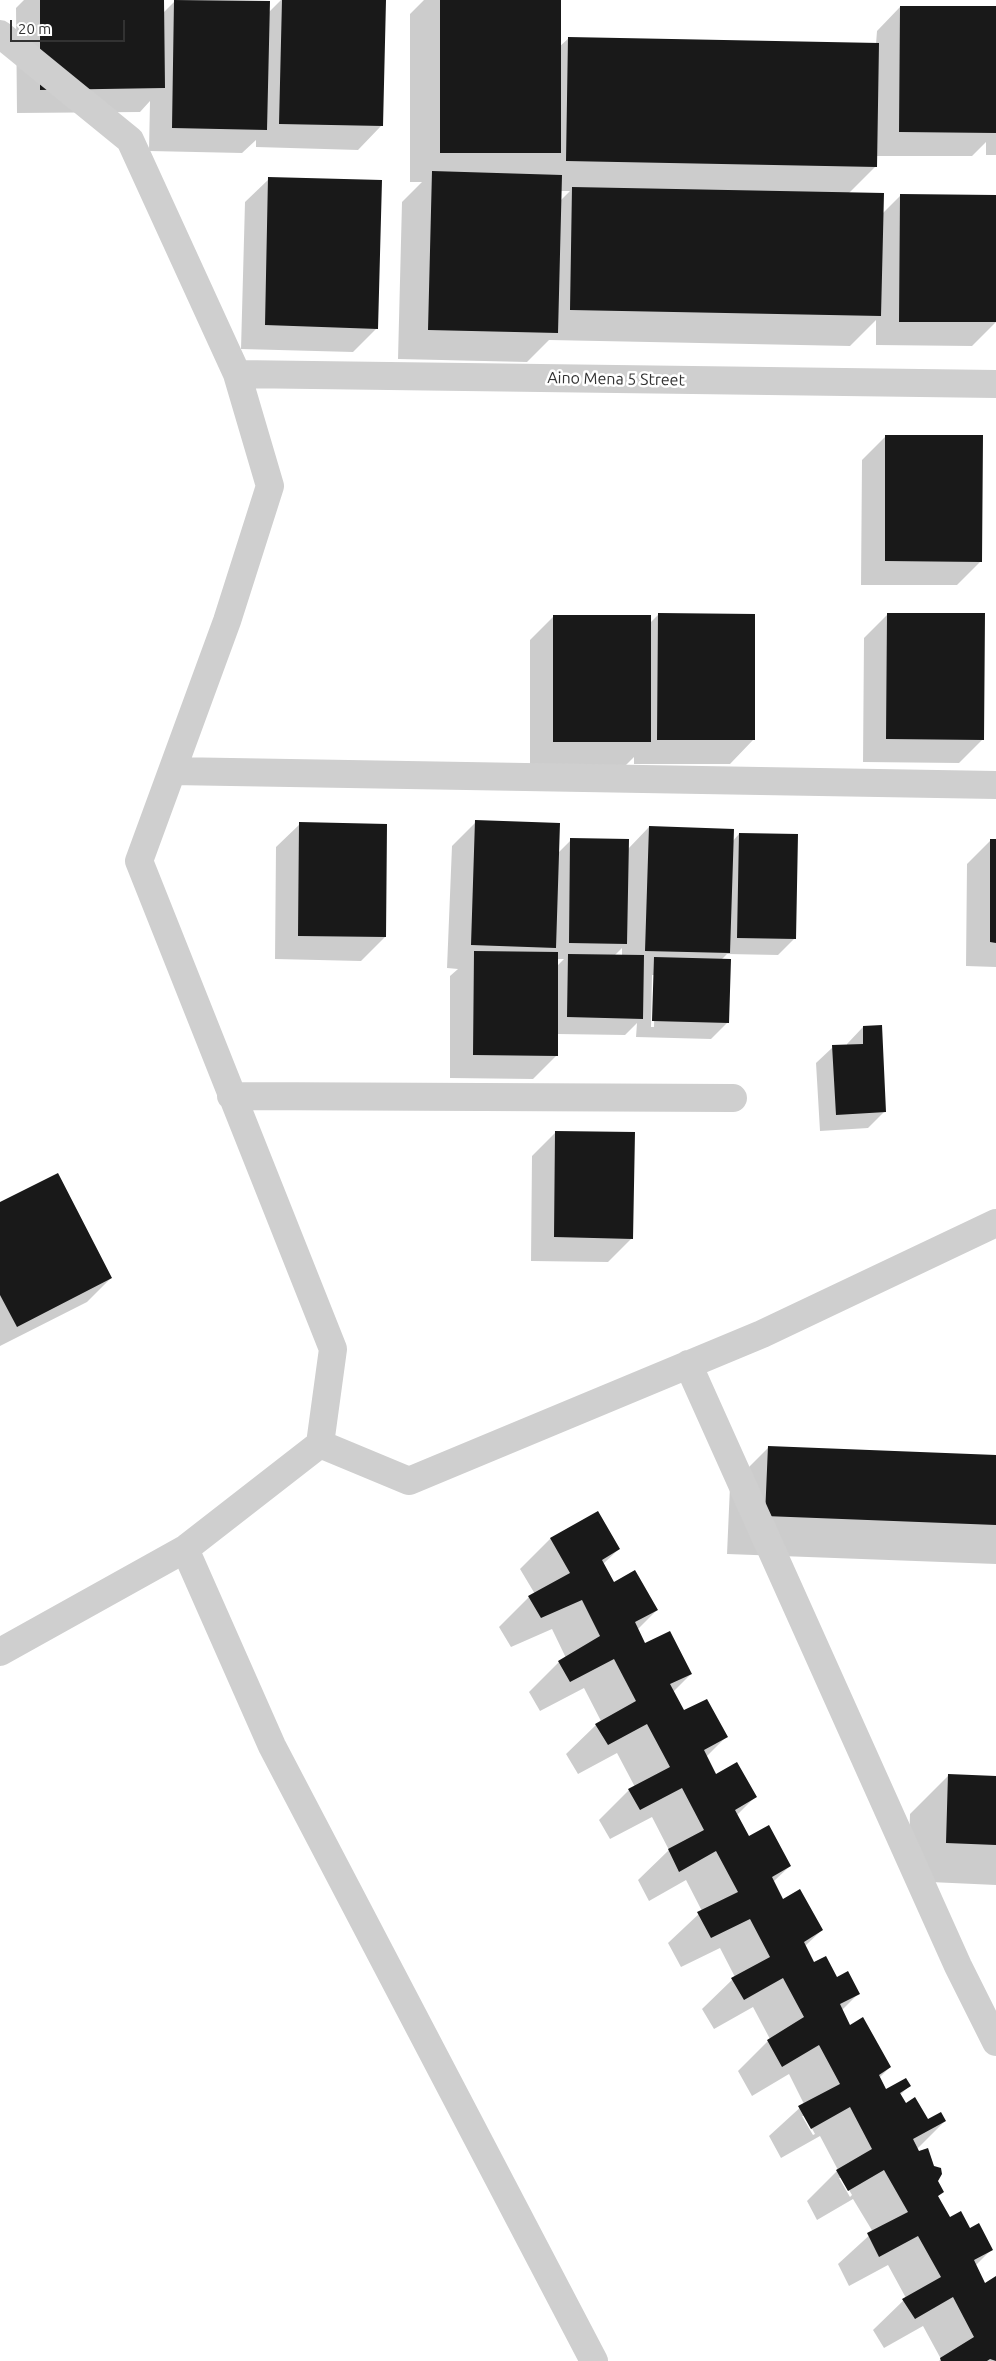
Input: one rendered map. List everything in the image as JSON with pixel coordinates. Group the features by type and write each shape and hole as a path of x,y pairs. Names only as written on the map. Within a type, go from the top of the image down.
{"street":[{"path":"0,34 130,140 237,374 270,486 227,621 138,861 333,1349 320,1444 185,1549 0,1652"},
{"name":"Aino Mena 5 Street","path":"237,374 996,384"},
{"path":"172,771 996,785"},
{"path":"232,1096 733,1098"},
{"path":"320,1444 409,1481 762,1334 996,1223"},
{"path":"688,1364 958,1966 996,2042"},
{"path":"185,1549 272,1746 594,2361"}],"building":[{"path":"40,0 164,0 165,88 40,90"},
{"path":"174,0 270,1 267,130 172,128"},
{"path":"282,0 386,0 383,126 279,124"},
{"path":"440,0 561,0 561,153 440,153"},
{"path":"900,6 996,6 996,133 899,132"},
{"path":"568,37 879,43 877,167 566,161"},
{"path":"432,171 562,175 558,333 428,330"},
{"path":"268,177 382,180 378,329 265,325"},
{"path":"572,187 884,193 881,316 570,310"},
{"path":"900,194 996,195 996,322 899,322"},
{"path":"885,435 983,435 982,562 885,561"},
{"path":"658,613 755,614 755,740 657,740"},
{"path":"887,613 985,613 984,740 886,739"},
{"path":"553,615 651,615 651,742 553,742"},
{"path":"475,820 560,823 556,948 471,945"},
{"path":"299,822 387,824 386,937 298,936"},
{"path":"649,826 734,829 730,953 645,951"},
{"path":"739,833 798,834 796,939 737,938"},
{"path":"570,838 629,839 627,944 569,943"},
{"path":"990,839 996,839 996,943 990,942"},
{"path":"474,951 558,952 558,1056 473,1055"},
{"path":"568,954 644,955 643,1019 567,1017"},
{"path":"654,957 731,959 729,1023 652,1021"},
{"path":"882,1025 886,1112 836,1115 832,1045 863,1044 863,1026"},
{"path":"555,1131 635,1132 633,1239 554,1237"},
{"path":"58,1173 112,1278 17,1327 0,1295 0,1202"},
{"path":"768,1446 996,1455 996,1525 765,1516"},
{"path":"598,1511 620,1549 602,1560 614,1582 635,1570 658,1610 635,1622 645,1643 670,1631 692,1674 670,1684 684,1710 707,1699 728,1737 704,1750 716,1774 737,1762 757,1797 735,1810 749,1836 769,1825 791,1866 772,1877 783,1899 800,1889 823,1930 804,1942 814,1962 826,1956 837,1977 848,1971 860,1994 840,2004 850,2025 863,2017 891,2067 879,2075 886,2089 906,2078 911,2086 900,2093 906,2103 915,2097 928,2119 941,2112 946,2121 913,2139 919,2151 928,2148 934,2166 941,2168 942,2174 938,2181 944,2192 938,2196 950,2217 961,2211 970,2228 979,2223 993,2250 974,2260 985,2283 996,2276 996,2361 990,2359 987,2361 941,2361 940,2358 974,2337 953,2297 915,2319 902,2299 941,2277 918,2236 879,2257 867,2233 908,2212 884,2170 848,2191 836,2170 872,2149 850,2107 811,2129 798,2106 840,2084 819,2045 782,2067 767,2040 804,2017 783,1978 744,2000 731,1978 770,1957 750,1919 711,1938 697,1912 738,1892 716,1851 679,1872 668,1849 704,1830 682,1788 640,1810 628,1789 670,1767 647,1724 608,1745 595,1724 636,1701 614,1659 570,1682 558,1661 600,1636 582,1600 541,1618 528,1596 570,1573 550,1538"},
{"path":"948,1774 996,1776 996,1845 946,1843"}]}
